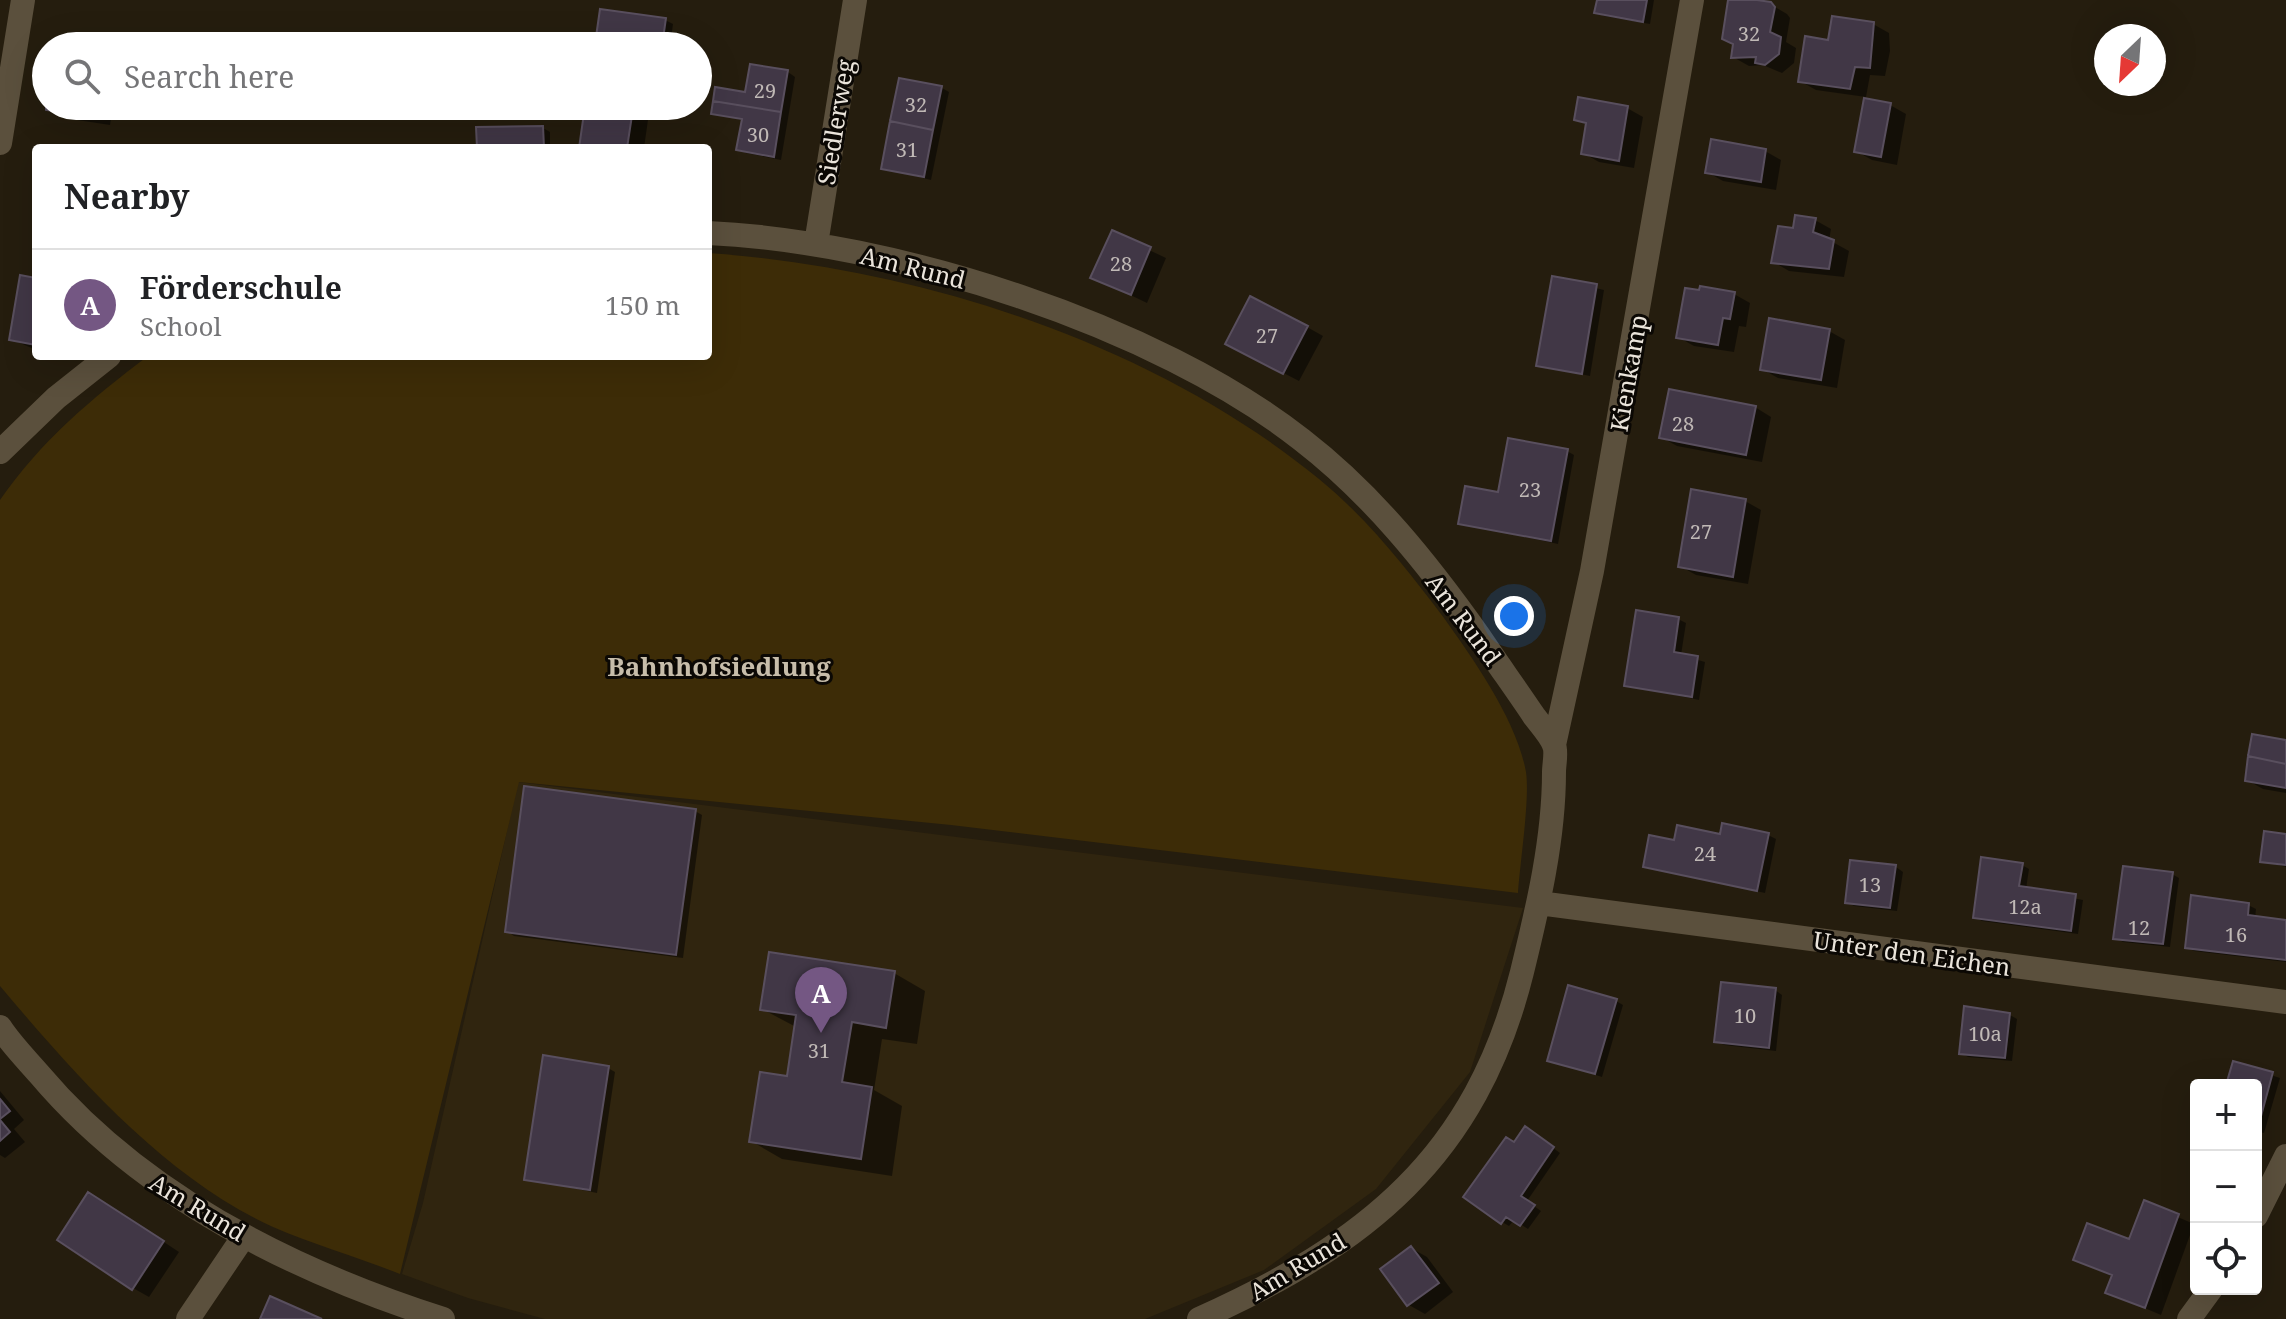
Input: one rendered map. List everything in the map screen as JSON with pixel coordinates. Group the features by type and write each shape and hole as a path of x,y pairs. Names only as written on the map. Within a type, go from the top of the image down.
{"street":[{"path":"0,143 23,0"},
{"name":"Siedlerweg","path":"816,244 855,0"},
{"name":"Kienkamp","path":"1554,745 1592,571 1692,0"},
{"name":"Am Rund","path":"712,233 816,244 960,277 1137,344 1222,388 1301,438 1369,497 1471,626 1554,745 1554,793 1539,903 1511,1016 1484,1081 1447,1139 1394,1200 1329,1253 1260,1292 1199,1319"},
{"path":"0,452 56,398 104,360"},
{"name":"Unter den Eichen","path":"1539,903 2286,1002"},
{"name":"Am Rund","path":"0,1027 65,1106 134,1169 244,1236 395,1304 443,1319"},
{"path":"2262,1204 2286,1156"},
{"path":"188,1319 244,1236"},
{"path":"2189,1319 2207,1295"}],"shaded area":[{"path":"712,253 788,261 870,276 951,295 1031,321 1109,352 1183,388 1254,431 1337,494 1386,545 1468,653 1514,732 1527,783 1518,893 951,825 519,782 400,1274 304,1240 233,1206 159,1153 91,1089 0,986 0,500 50,440 143,360 712,360"},
{"path":"518,782 1523,908 1470,1072 1376,1189 1264,1270 1145,1319 545,1319 468,1298 402,1274 423,1203"}],"building":[{"path":"1597,0 1647,0 1643,22 1594,13"},
{"path":"1728,0 1771,2 1775,7 1770,32 1781,37 1779,54 1765,65 1755,63 1756,57 1731,58 1733,44 1722,39"},
{"path":"600,9 666,18 664,32 597,32"},
{"path":"1832,16 1874,22 1870,68 1855,67 1850,89 1798,82 1805,36 1828,40"},
{"path":"750,64 788,70 781,112 713,101 715,87 745,92"},
{"path":"899,78 942,86 933,130 890,121"},
{"path":"1578,97 1628,106 1619,161 1581,154 1586,123 1574,120"},
{"path":"1864,98 1891,103 1881,157 1854,152"},
{"path":"713,101 781,112 774,157 736,150 742,119 712,114"},
{"path":"583,120 631,120 628,144 580,144"},
{"path":"890,121 933,130 924,177 881,169"},
{"path":"543,126 544,144 477,144 476,127"},
{"path":"1711,139 1766,149 1761,182 1705,173"},
{"path":"1795,215 1816,218 1813,232 1834,240 1829,269 1771,263 1778,226 1793,228"},
{"path":"1112,230 1151,247 1131,295 1090,278"},
{"path":"20,275 32,277 32,344 9,340"},
{"path":"1552,276 1597,284 1582,374 1536,366"},
{"path":"1700,286 1735,292 1730,319 1723,318 1718,345 1676,338 1685,288 1699,290"},
{"path":"1250,296 1308,326 1283,374 1225,344"},
{"path":"1769,318 1830,329 1821,380 1760,370"},
{"path":"1669,389 1756,406 1746,455 1659,438"},
{"path":"1508,438 1568,449 1551,541 1458,524 1465,486 1498,492"},
{"path":"1691,489 1746,499 1733,577 1678,567"},
{"path":"1636,610 1679,617 1674,652 1698,656 1692,697 1624,686"},
{"path":"2252,734 2286,740 2286,764 2248,756"},
{"path":"2248,756 2286,764 2286,788 2245,781"},
{"path":"524,786 696,809 676,955 505,932"},
{"path":"1722,823 1769,833 1757,891 1643,867 1649,835 1674,840 1677,825 1720,834"},
{"path":"2264,831 2286,834 2286,865 2260,862"},
{"path":"1981,857 2023,863 2019,886 2076,894 2071,931 1973,918"},
{"path":"1850,860 1896,865 1890,908 1845,903"},
{"path":"2123,866 2173,872 2163,944 2113,939"},
{"path":"2191,895 2249,903 2248,915 2286,920 2286,960 2185,948"},
{"path":"769,952 895,971 886,1028 852,1022 842,1082 872,1087 861,1159 749,1142 760,1072 787,1076 796,1015 760,1010"},
{"path":"1721,982 1776,988 1769,1048 1714,1042"},
{"path":"1568,985 1617,999 1595,1074 1547,1061"},
{"path":"1964,1006 2010,1013 2005,1058 1959,1054"},
{"path":"543,1055 609,1066 590,1190 524,1180"},
{"path":"2233,1061 2273,1072 2262,1113 2262,1079 2228,1079"},
{"path":"0,1099 10,1111 0,1119"},
{"path":"0,1120 10,1132 0,1141"},
{"path":"1525,1126 1554,1147 1521,1196 1535,1205 1520,1226 1506,1217 1501,1224 1463,1197 1506,1137 1514,1142"},
{"path":"88,1192 164,1241 132,1290 57,1240"},
{"path":"2144,1200 2179,1214 2145,1308 2105,1293 2112,1275 2073,1260 2087,1223 2129,1239"},
{"path":"1411,1246 1439,1283 1407,1306 1380,1269"},
{"path":"270,1296 322,1319 260,1319"}],"place":[{"name":"Förderschule","path":"821,1033"}],"district":[{"name":"Bahnhofsiedlung","path":"719,666"}]}
